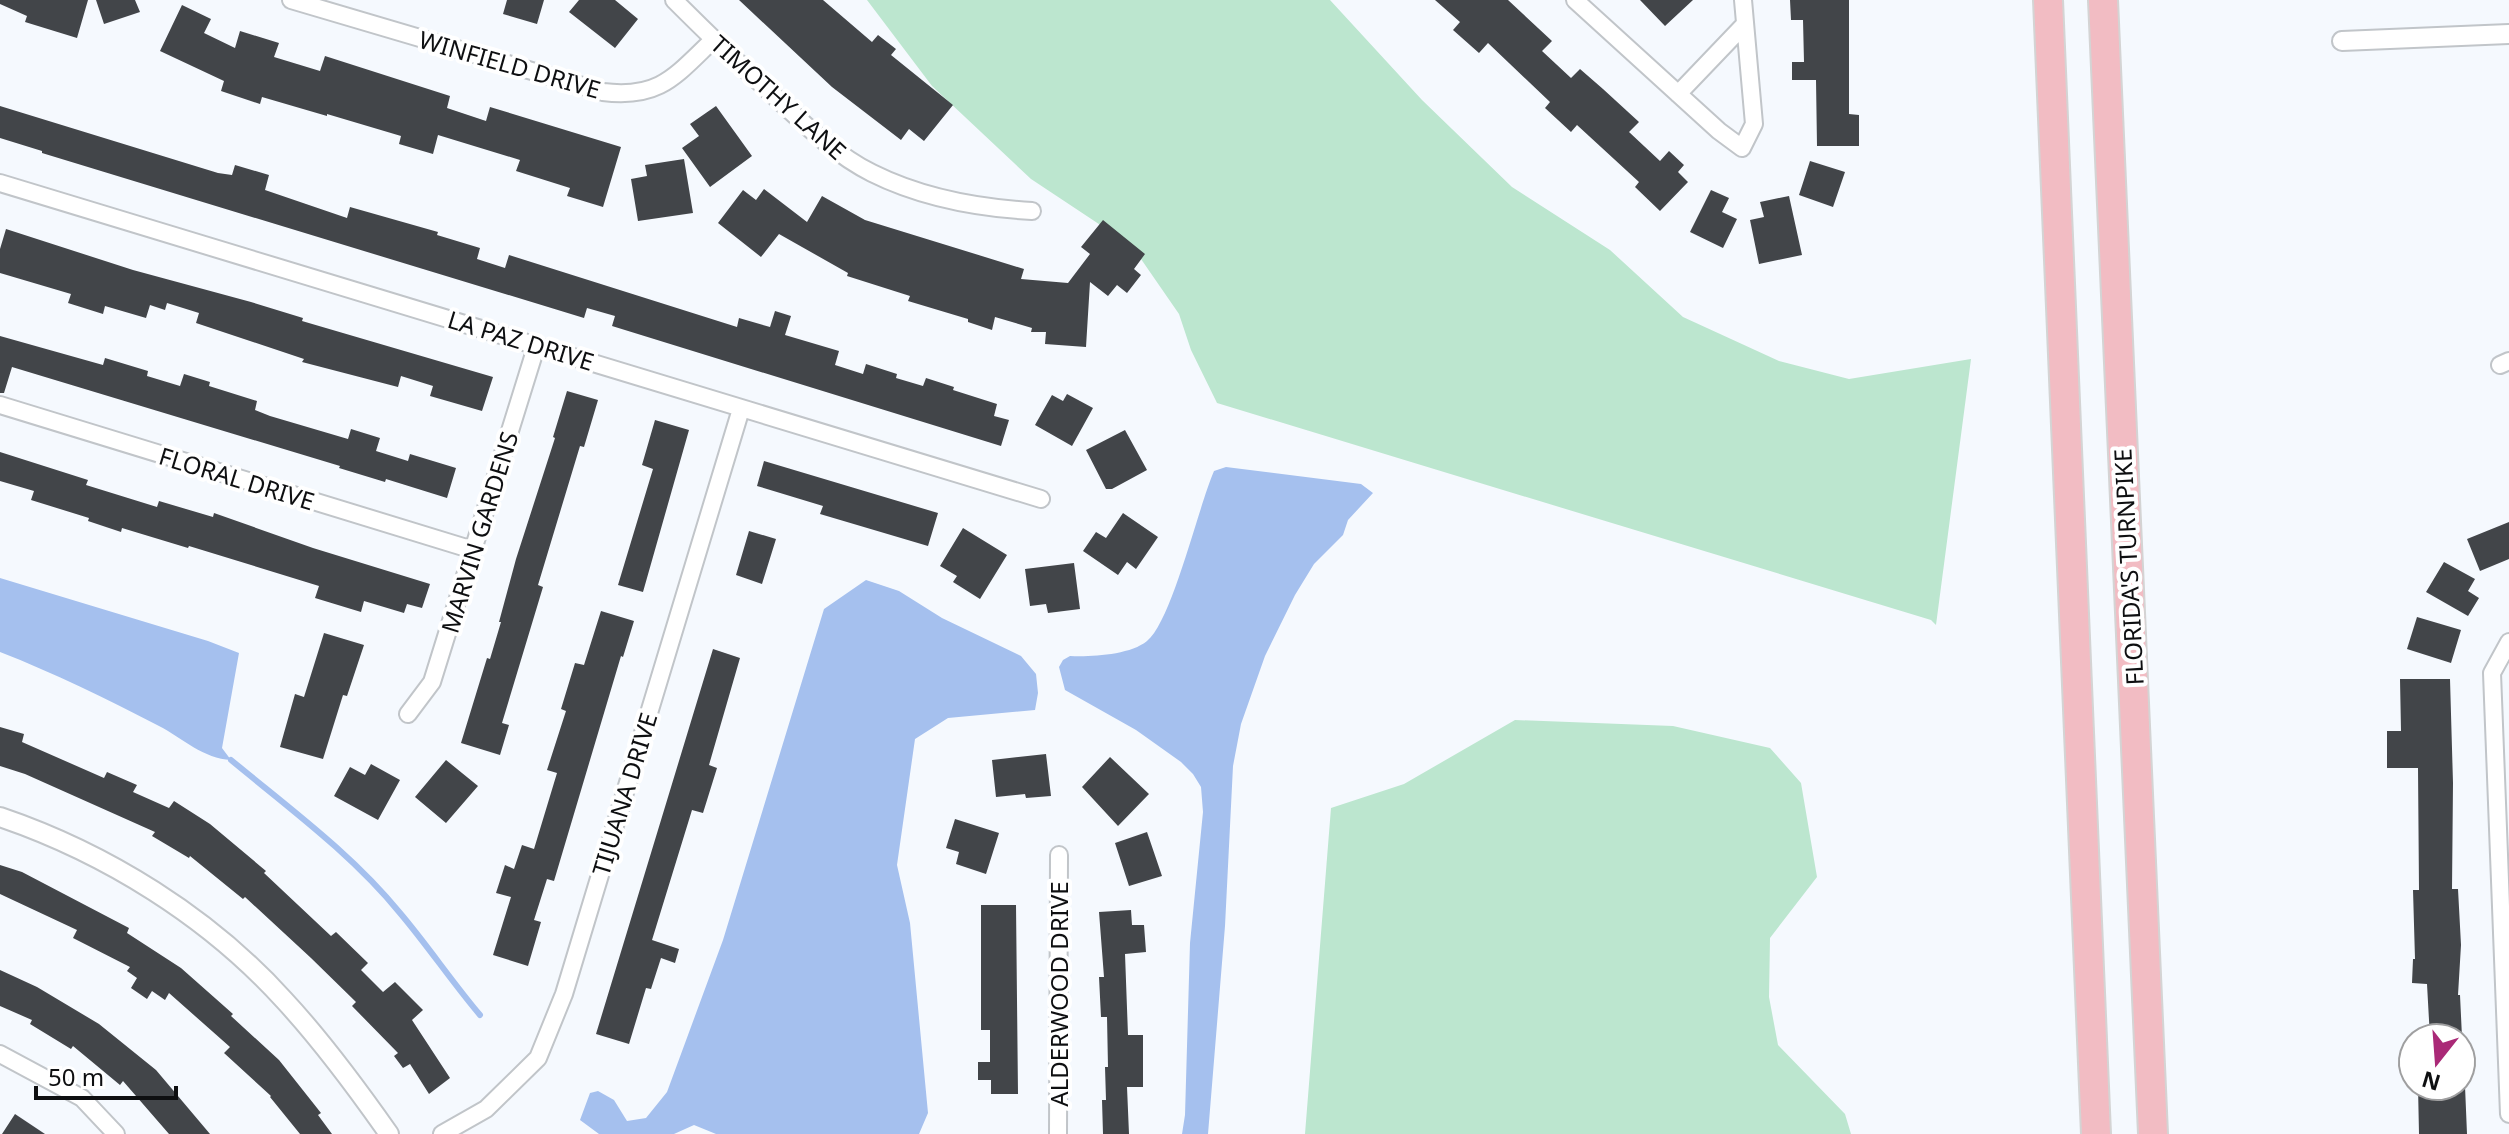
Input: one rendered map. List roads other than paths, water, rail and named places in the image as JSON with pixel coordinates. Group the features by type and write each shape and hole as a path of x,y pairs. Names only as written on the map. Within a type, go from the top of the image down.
{"highway":[{"path":"2048,0 2096,1134"},
{"name":"FLORIDA'S TURNPIKE","path":"2103,0 2153,1134"}],"street":[{"name":"WINFIELD DRIVE","path":"291,0 603,92 628,95 650,90 671,80 714,39"},
{"name":"TIMOTHY LANE","path":"674,0 847,159 873,174 911,188 992,209 1032,211"},
{"path":"1575,0 1719,131 1742,148 1754,124 1743,0"},
{"path":"1678,94 1744,25"},
{"path":"2342,41 2509,34"},
{"name":"LA PAZ DRIVE","path":"0,183 1041,499"},
{"name":"MARVIN GARDENS","path":"408,714 432,682 537,344"},
{"name":"FLORAL DRIVE","path":"0,405 473,550"},
{"name":"TIJUANA DRIVE","path":"442,1134 486,1109 538,1058 564,994 741,409"},
{"path":"2509,642 2492,673 2509,1114"},
{"path":"0,817 33,829 136,880 211,932 283,998 340,1064 389,1134"},
{"name":"ALDERWOOD DRIVE","path":"1058,1134 1059,855"},
{"path":"0,1054 82,1098 116,1134"}],"water":[{"path":"1226,467 1361,484 1373,493 1348,520 1343,535 1314,564 1295,595 1265,656 1241,724 1233,766 1225,926 1208,1134 1182,1134 1190,943 1203,812 1201,787 1181,762 1136,730 1065,690 1059,667 1070,656 1121,652 1147,641 1166,611 1214,471"},
{"path":"0,578 239,653 222,748 231,760 202,752 120,706 0,652"},
{"path":"866,580 899,591 942,618 1021,656 1036,674 1038,693 1035,710 948,718 915,739 897,865 910,923 928,1113 919,1134 716,1134 694,1125 674,1134 599,1134 580,1120 590,1093 598,1091 614,1100 627,1121 646,1118 667,1092 723,940 824,609"}],"waterway":[{"path":"231,760 362,871 480,1015"}]}
